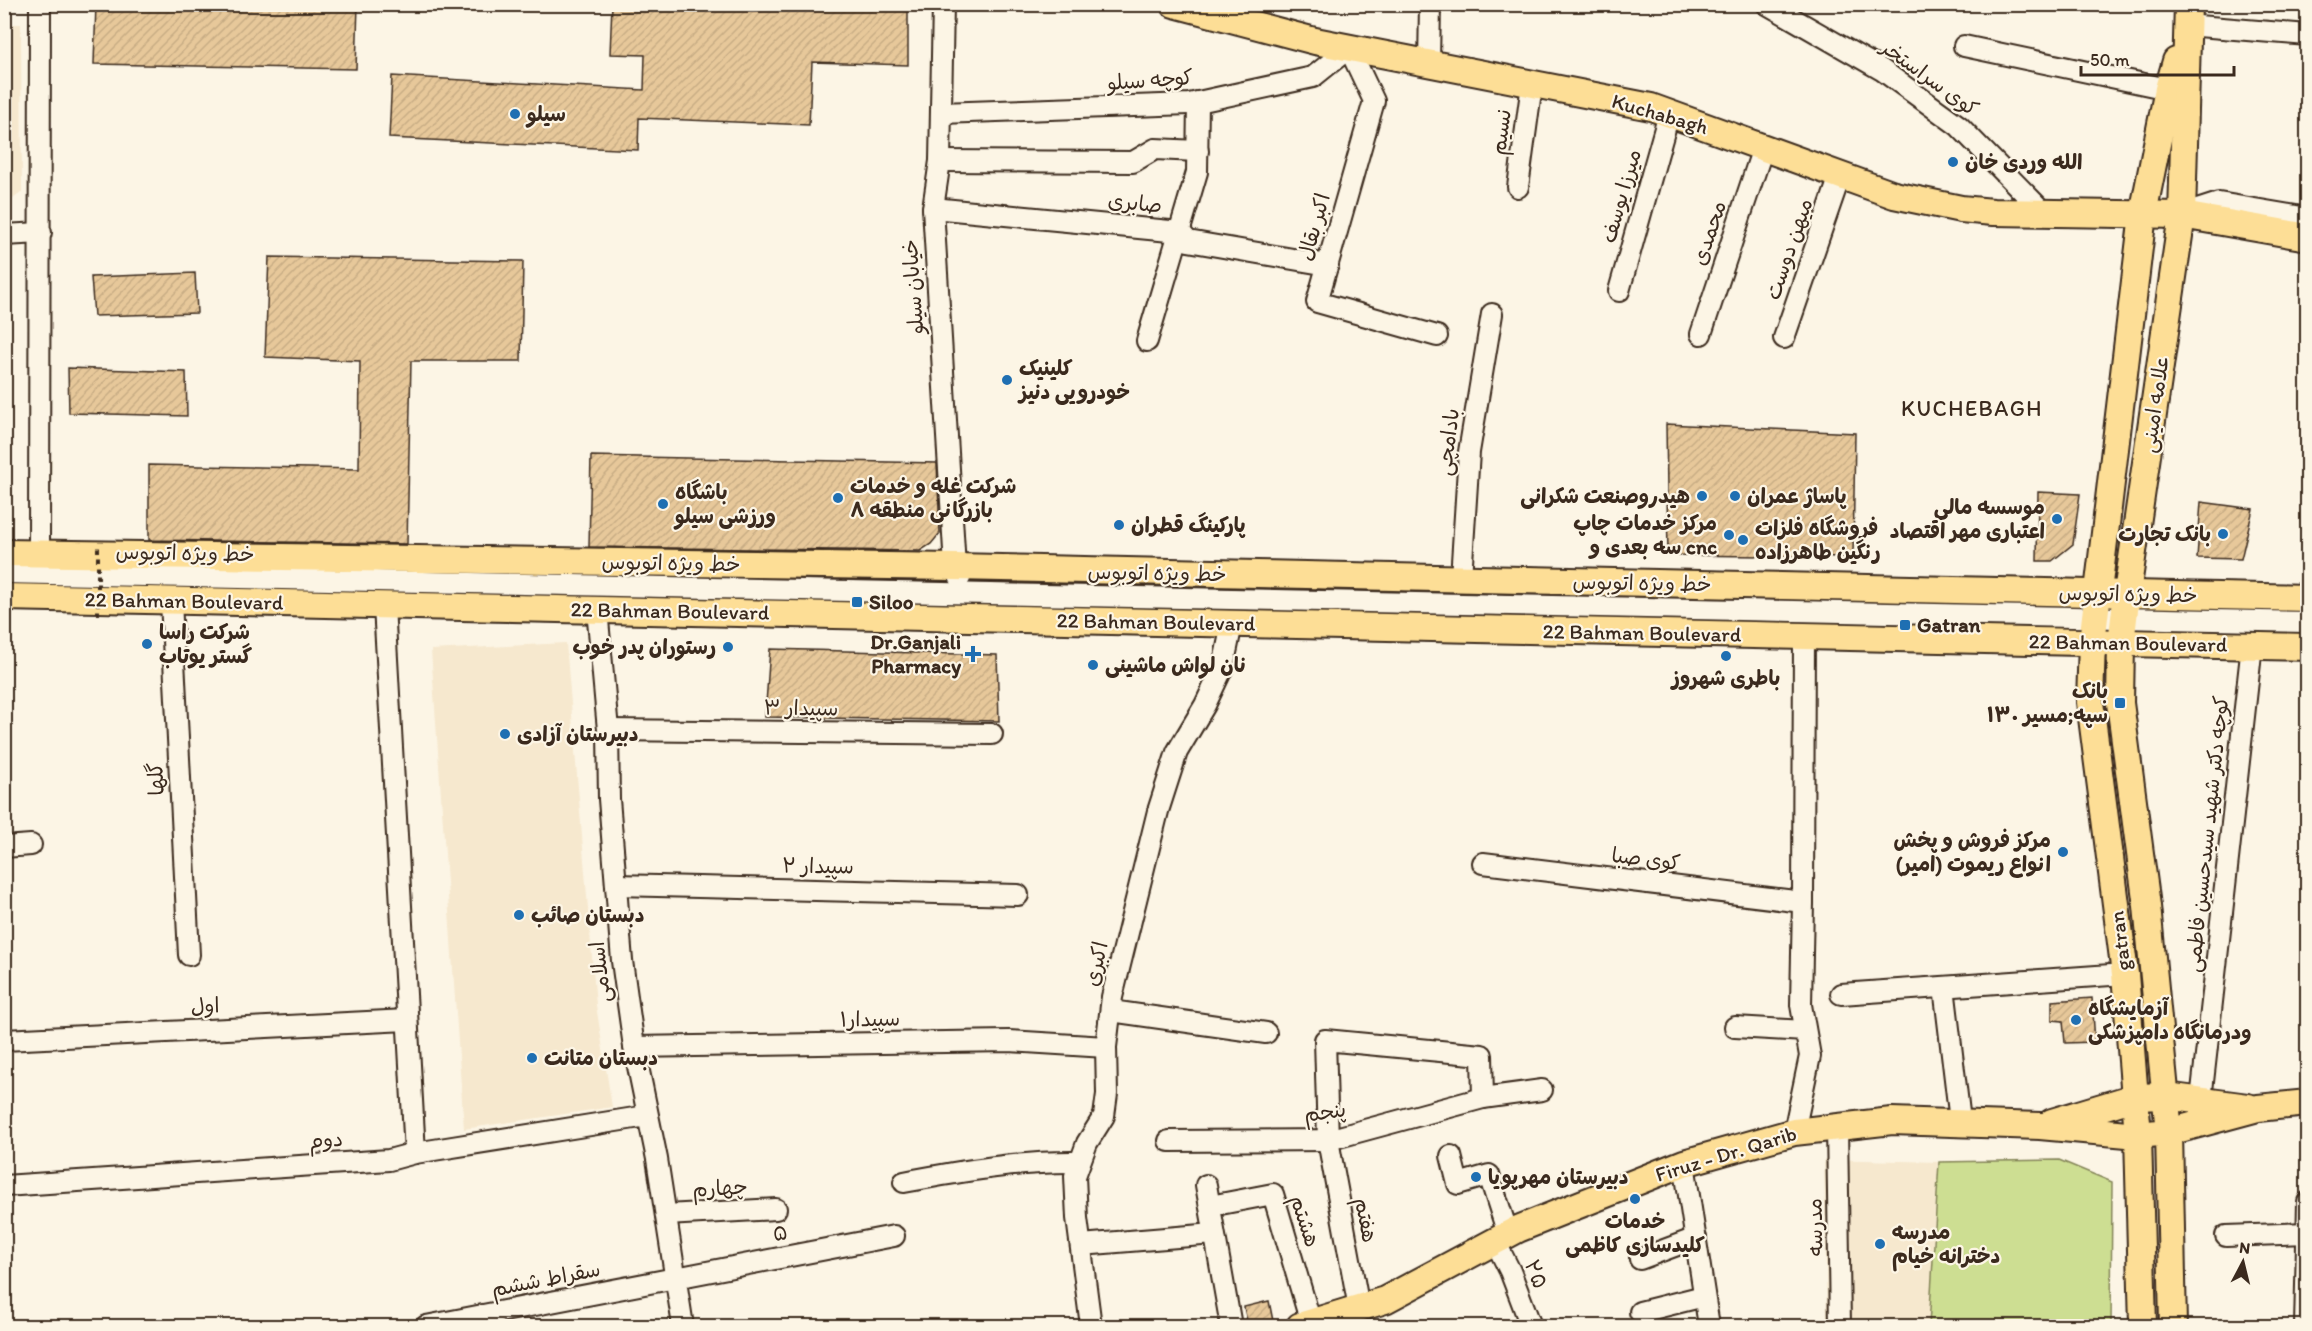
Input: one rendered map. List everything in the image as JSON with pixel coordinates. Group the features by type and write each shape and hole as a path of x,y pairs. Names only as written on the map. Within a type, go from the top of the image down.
{"main road":[{"name":"Kuchabagh","path":"1174,4 1349,48 1651,107 1894,195 1961,209 2046,215 2182,215"},
{"name":"علامه امینی","path":"2096,605 2143,214 2168,89 2187,15"},
{"name":"علامه امینی","path":"2124,618 2182,215 2187,15"},
{"path":"2182,215 2307,237"},
{"name":"22 Bahman Boulevard","path":"4,553 955,567 1461,578 2096,605 2124,618 2252,645 2307,647"},
{"name":"22 Bahman Boulevard","path":"4,597 597,609 967,606 1232,624 2092,642 2124,618 2307,598"},
{"name":"gatran","path":"2096,605 2090,702 2125,974 2138,1135 2143,1326"},
{"name":"gatran","path":"2124,618 2120,703 2147,906 2166,1096 2169,1132 2173,1326"},
{"path":"2040,1126 2135,1097 2166,1096 2258,1108 2307,1103"},
{"name":"Firuz - Dr. Qarib","path":"1305,1325 1385,1300 1502,1238 1684,1163 1794,1132 1892,1120 1960,1121 2138,1135 2169,1132 2258,1108"}],"street":[{"path":"39,554 40,4"},
{"name":"خیابان سیلو","path":"943,4 940,161 933,208 955,567"},
{"path":"1429,64 1430,4"},
{"name":"کوی سراستخر","path":"1767,4 1881,70 1959,126 2046,215"},
{"path":"2187,15 2307,35"},
{"path":"1964,46 2168,89"},
{"name":"کوچه سیلو","path":"941,113 1198,102 1313,77 1349,48"},
{"name":"اکبر بقال","path":"1349,48 1374,101 1317,302 1437,336"},
{"name":"نسیم","path":"1518,187 1532,84"},
{"path":"1147,340 1197,172 1198,102"},
{"name":"میرزا یوسف","path":"1619,291 1670,114"},
{"name":"محمدی","path":"1701,334 1763,148"},
{"path":"940,161 1133,162 1155,149 1198,151"},
{"name":"میهن دوست","path":"1784,338 1840,176"},
{"path":"2182,215 2219,202 2307,218"},
{"name":"صابری","path":"933,208 1180,232 1188,241 1328,265"},
{"path":"4,234 41,233"},
{"name":"بادامچی","path":"1461,578 1469,453 1492,314"},
{"path":"955,567 967,606"},
{"name":"خط ویژه اتوبوس","path":"4,573 967,606 2096,605"},
{"name":"گلها","path":"171,601 189,954"},
{"path":"384,606 415,1153"},
{"name":"اسلامی","path":"597,609 608,730 609,799 622,961 634,1047 657,1159 683,1326"},
{"name":"خط ویژه اتوبوس","path":"2124,618 2307,622"},
{"name":"اکبری","path":"1091,1326 1077,1218 1076,1176 1087,1143 1104,1116 1107,1094 1106,1047 1112,998 1158,811 1177,752 1205,705 1223,667 1232,624"},
{"path":"1794,1132 1810,1056 1801,1005 1804,636"},
{"name":"کوچه دکتر شهید سیدحسین فاطمی","path":"2201,1100 2252,645"},
{"name":"سپیدار ۳","path":"608,730 992,734"},
{"path":"4,847 31,845"},
{"name":"کوی صبا","path":"1483,863 1803,902"},
{"name":"سپیدار ۲","path":"616,885 1018,895"},
{"path":"1841,994 2125,974"},
{"path":"1944,987 1960,1121"},
{"path":"1111,1011 1266,1033"},
{"name":"اول","path":"4,1040 407,1020"},
{"path":"1735,1027 1805,1031"},
{"name":"هفتم","path":"1359,1308 1328,1140 1325,1040 1482,1055 1483,1098"},
{"name":"سپیدار۱","path":"634,1047 1009,1041 1106,1047"},
{"name":"پنجم","path":"1169,1141 1328,1140 1483,1098 1542,1090"},
{"name":"دوم","path":"4,1185 388,1160 415,1153 647,1116"},
{"name":"مدرسه","path":"1837,1126 1840,1326"},
{"name":"۲۵","path":"1451,1156 1458,1184 1489,1175 1510,1271 1531,1326"},
{"path":"904,1182 971,1169 1049,1162 1079,1162"},
{"path":"1684,1163 1708,1326"},
{"path":"1206,1185 1231,1326"},
{"name":"هشتم","path":"1209,1206 1273,1194 1305,1325"},
{"path":"2305,1326 2307,1202"},
{"name":"چهارم","path":"666,1215 776,1209"},
{"path":"2226,1236 2307,1233"},
{"path":"1080,1245 1214,1234"},
{"name":"۵","path":"675,1278 894,1236"},
{"path":"1640,1258 1696,1238"},
{"name":"سقراط ششم","path":"426,1326 675,1278"},
{"path":"1640,1312 1704,1296"}],"path":[{"path":"98,544 98,615"}],"shaded area":[{"path":"5,24 21,24 22,192 5,205"},
{"path":"566,643 596,1005 612,1107 464,1129 431,650"},
{"name":"مدرسه دخترانه خیام","path":"1824,1159 1939,1162 1929,1326 1827,1326"}],"green space":[{"path":"2059,1160 2112,1182 2111,1326 1929,1326 1939,1162"}],"building":[{"path":"96,4 358,4 356,69 94,64"},
{"path":"612,4 908,4 908,65 812,62 809,125 639,118 638,150 389,138 392,76 644,90 645,55 610,54"},
{"path":"269,257 523,261 521,361 411,361 407,544 149,540 149,465 359,469 360,361 265,357"},
{"path":"195,273 197,313 94,316 91,277"},
{"path":"68,368 186,372 187,416 69,413"},
{"path":"1666,424 1855,433 1853,557 1668,555"},
{"path":"591,456 937,463 940,533 931,544 920,551 589,547"},
{"name":"موسسه مالی اعتباری مهر اقتصاد","path":"2038,492 2080,494 2073,544 2052,561 2037,561"},
{"name":"بانک تجارت","path":"2201,502 2253,509 2241,559 2197,558"},
{"path":"770,649 997,655 999,721 765,717"},
{"name":"آزمایشگاه ودرمانگاه دامپزشکی","path":"2092,998 2095,1042 2065,1043 2063,1021 2052,1020 2052,1001"},
{"path":"1269,1301 1274,1326 1248,1326 1244,1307"}],"place":[{"name":"سیلو","path":"515,114"},
{"name":"الله وردی خان","path":"1953,162"},
{"name":"کلینیک خودرویی دنیز","path":"1007,380"},
{"name":"هیدروصنعت شکرانی","path":"1702,496"},
{"name":"پاساژ عمران","path":"1735,496"},
{"name":"شرکت غله و خدمات بازرگانی منطقه ۸","path":"838,498"},
{"name":"باشگاه ورزشی سیلو","path":"663,504"},
{"name":"موسسه مالی اعتباری مهر اقتصاد","path":"2057,519"},
{"name":"پارکینگ قطران","path":"1119,525"},
{"name":"بانک تجارت","path":"2223,534"},
{"name":"مرکز خدمات چاپ سه بعدی و cnc","path":"1729,535"},
{"name":"فروشگاه فلزات رنگین طاهرزاده","path":"1743,540"},
{"name":"Siloo","path":"857,602"},
{"name":"Gatran","path":"1905,625"},
{"name":"شرکت راسا گستر یوتاب","path":"147,644"},
{"name":"رستوران پدر خوب","path":"728,647"},
{"name":"Dr.Ganjali Pharmacy","path":"973,654"},
{"name":"باطری شهروز","path":"1726,656"},
{"name":"نان لواش ماشینی","path":"1093,665"},
{"name":"بانک سپه;مسیر ۱۳۰","path":"2120,703"},
{"name":"دبیرستان آزادی","path":"505,734"},
{"name":"مرکز فروش و پخش انواع ریموت (امیر)","path":"2063,852"},
{"name":"دبستان صائب","path":"519,915"},
{"name":"آزمایشگاه ودرمانگاه دامپزشکی","path":"2076,1020"},
{"name":"دبستان متانت","path":"532,1058"},
{"name":"دبیرستان مهرپویا","path":"1476,1177"},
{"name":"خدمات کلیدسازی کاظمی","path":"1635,1199"},
{"name":"مدرسه دخترانه خیام","path":"1880,1244"}],"district":[{"name":"KUCHEBAGH","path":"1972,408"}]}
